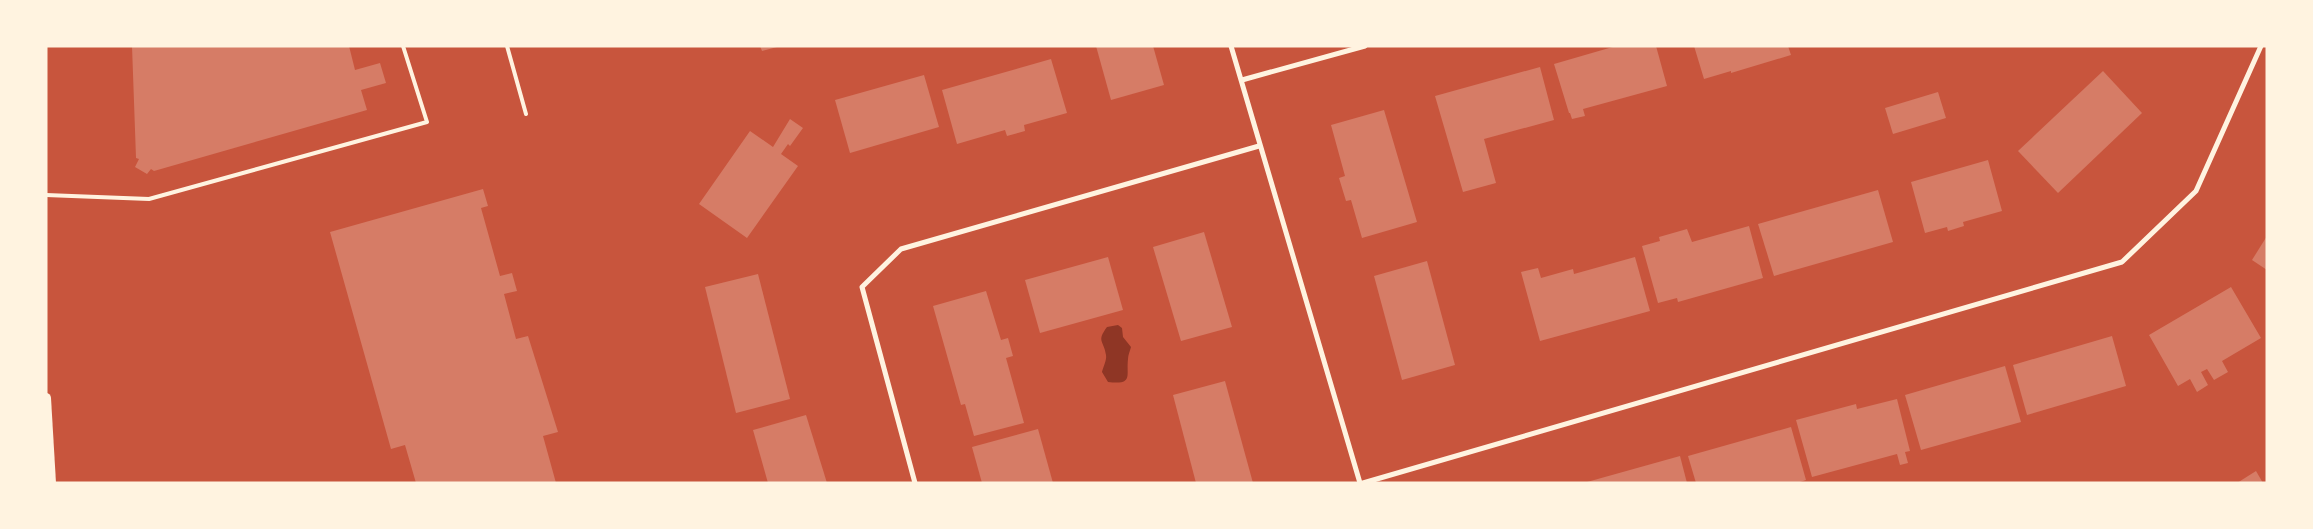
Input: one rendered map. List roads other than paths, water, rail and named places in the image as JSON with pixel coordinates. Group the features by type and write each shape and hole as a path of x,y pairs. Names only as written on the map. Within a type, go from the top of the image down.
{"main road":[{"path":"46,398 51,483"}],"street":[{"path":"1231,46 1259,146 1361,483 2122,262 2196,191 2261,46"},
{"path":"1242,80 1365,46"},
{"path":"915,483 862,287 901,249 1259,146"}],"lane":[{"path":"46,195 149,199 426,122 403,46"},
{"path":"507,46 526,114"}]}
